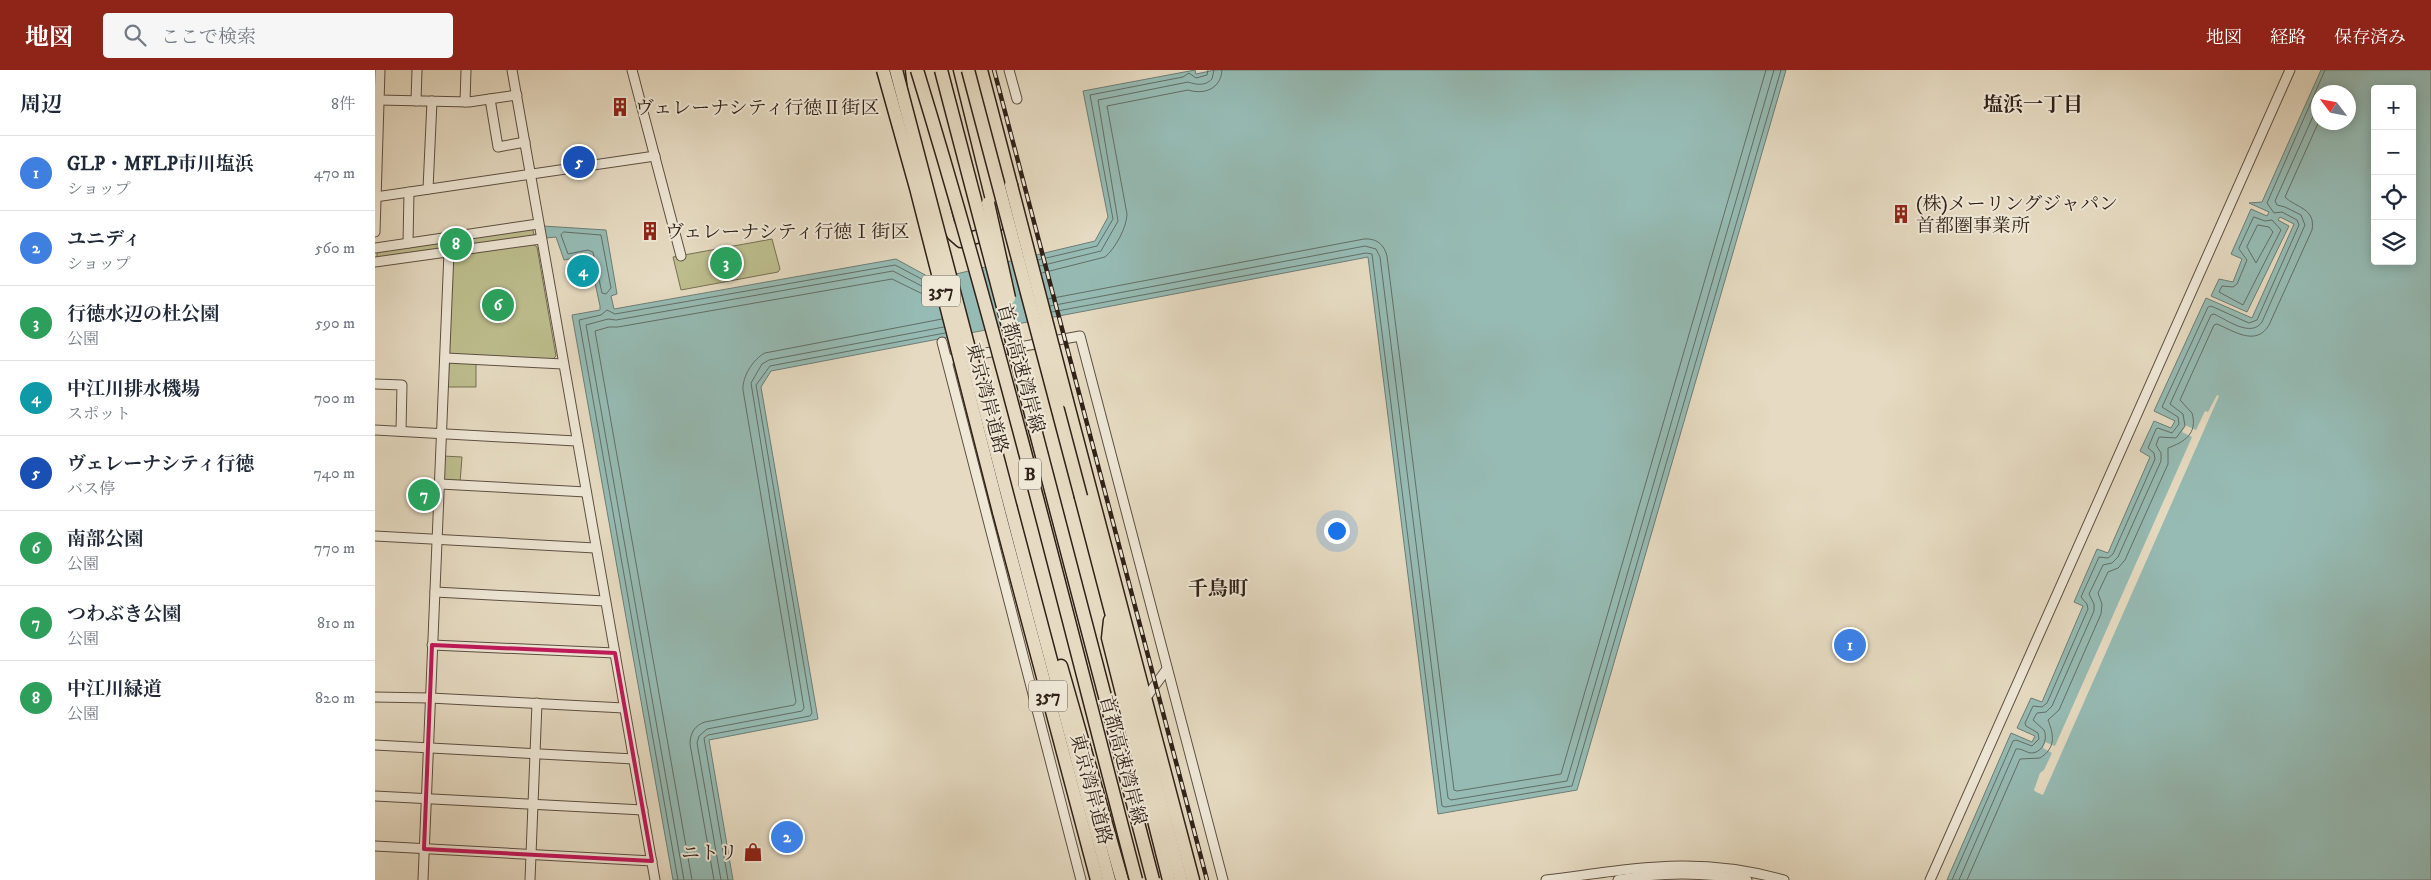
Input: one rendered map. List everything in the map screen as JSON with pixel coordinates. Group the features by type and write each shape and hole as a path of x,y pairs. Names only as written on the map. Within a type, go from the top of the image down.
{"highway":[{"name":"東京湾岸道路","path":"883,70 1005,511 1097,880"},
{"name":"東京湾岸道路","path":"896,70 972,356 1005,511 1021,546 1109,880"},
{"path":"912,70 917,104 948,223 956,238 966,240 991,234 996,230 998,224 960,70"},
{"name":"首都高速湾岸線","path":"917,70 992,327 1136,880"},
{"name":"首都高速湾岸線","path":"941,70 1153,880"},
{"path":"954,70 989,203 1011,306 1013,345"},
{"path":"968,70 1049,381 1086,495 1145,700 1193,880"},
{"path":"981,70 1011,185 1086,495 1110,617 1181,880"},
{"path":"1011,185 1016,214 1041,318 1049,381"},
{"path":"916,188 961,334 972,356"},
{"path":"1021,546 1066,682 1122,880"},
{"path":"1110,617 1108,638 1127,721 1169,880"}],"street":[{"path":"375,232 380,70"},
{"path":"417,70 417,101"},
{"path":"465,102 466,70"},
{"path":"512,70 655,880"},
{"path":"632,70 681,256"},
{"path":"1009,70 1017,99"},
{"path":"1930,880 2290,70"},
{"path":"379,100 465,102 517,95"},
{"path":"490,99 498,147 525,142"},
{"path":"428,189 431,101"},
{"path":"376,197 655,156"},
{"path":"409,192 409,243"},
{"path":"375,248 538,224"},
{"path":"375,262 541,239"},
{"path":"423,880 449,252"},
{"path":"947,360 1080,336 1223,880"},
{"path":"942,342 1081,880"},
{"path":"446,358 563,364"},
{"path":"375,384 402,385 401,432"},
{"path":"375,430 576,441"},
{"path":"440,484 585,492"},
{"path":"375,536 595,548"},
{"path":"435,592 605,601"},
{"path":"432,644 615,653"},
{"path":"1145,700 1167,669"},
{"path":"375,697 624,708"},
{"path":"530,880 537,703"},
{"path":"375,745 633,759"},
{"path":"375,796 643,810"},
{"path":"375,846 652,861"},
{"path":"1618,880 1720,866 1751,871 1784,880"},
{"path":"1546,880 1662,873 1711,875 1747,880"}],"highlighted area":[{"path":"432,645 615,653 652,861 424,849"}],"green space":[{"path":"532,227 535,238 377,258 377,251"},
{"path":"772,239 780,269 778,272 681,290 673,257"},
{"path":"531,243 537,247 556,356 553,359 451,355 448,352 452,258 455,254"},
{"path":"451,361 476,363 476,387 448,387 449,364"},
{"path":"443,456 462,457 460,482 444,482 442,479"}],"water":[{"path":"1195,70 1196,74 1215,70 1786,70 1577,790 1438,814 1368,257 771,371 761,387 818,719 709,740 733,880 673,880 572,315 600,310 600,306 589,255 564,260 556,237 546,238 543,226 606,230 617,294 611,296 614,309 896,259 938,282 956,274 1095,241 1108,217 1083,91"},
{"path":"2321,70 2431,70 2431,880 1947,880 2011,733 2032,742 2035,736 2017,728 2031,698 2042,702 2083,606 2074,602 2097,549 2108,553 2150,457 2140,451 2154,421 2171,428 2175,421 2154,411 2206,298 2252,318 2294,224 2280,217 2278,220 2289,226 2247,312 2211,296 2219,279 2233,282 2242,259 2231,254 2251,209 2267,216 2269,212 2249,203 2262,202 2311,92 2311,130 2356,130 2356,85 2314,85"}],"pier":[{"path":"2217,395 2219,396 2043,795 2036,792 2034,790 2040,773 2044,770 2052,753 2043,748 2045,742 2055,746 2192,437 2182,432 2185,425 2196,430 2205,411 2208,412"}],"railway":[{"path":"994,70 1207,880"}],"place":[{"name":"ヴェレーナシティ行徳Ⅱ街区","path":"620,107"},
{"name":"ヴェレーナシティ行徳","path":"579,162"},
{"name":"(株)メーリングジャパン 首都圏事業所","path":"1901,214"},
{"name":"ヴェレーナシティ行徳Ⅰ街区","path":"650,231"},
{"name":"中江川緑道","path":"456,244"},
{"name":"行徳水辺の杜公園","path":"726,263"},
{"name":"中江川排水機場","path":"583,271"},
{"name":"南部公園","path":"498,305"},
{"name":"つわぶき公園","path":"424,495"},
{"name":"GLP・MFLP市川塩浜","path":"1850,645"},
{"name":"ユニディ","path":"787,837"},
{"name":"ニトリ","path":"753,852"}],"district":[{"name":"塩浜一丁目","path":"2033,104"},
{"name":"千鳥町","path":"1218,588"}]}
